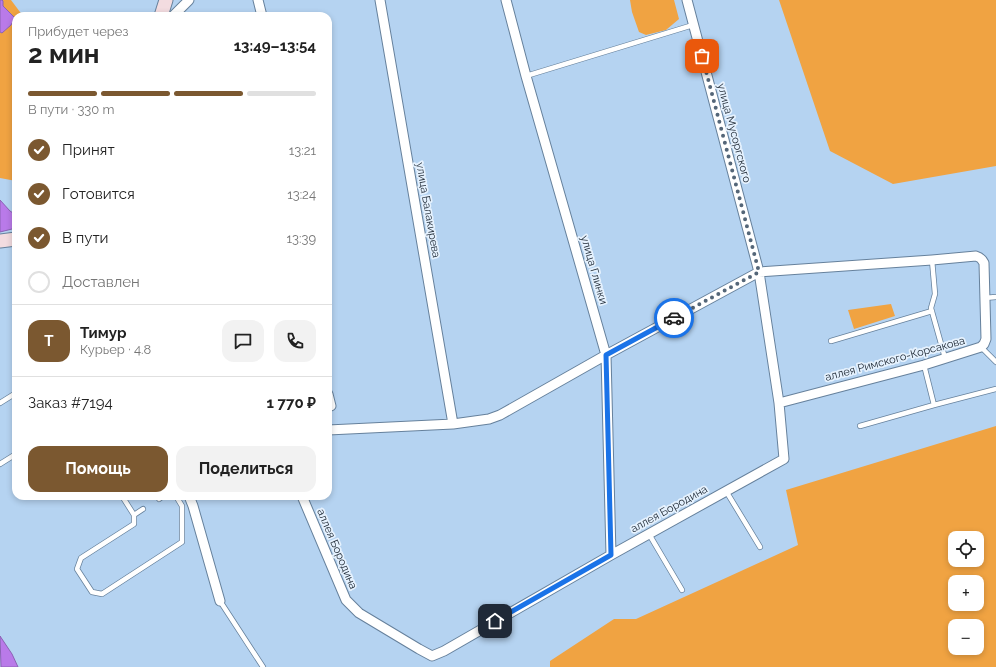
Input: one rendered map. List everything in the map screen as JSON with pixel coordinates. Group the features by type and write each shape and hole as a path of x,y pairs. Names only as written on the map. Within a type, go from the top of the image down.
{"street":[{"path":"162,12 166,0"},
{"path":"177,12 189,0"},
{"path":"258,0 261,12"},
{"name":"улица Балакирева","path":"380,0 453,424"},
{"name":"улица Глинки","path":"506,0 526,76 606,355 611,555"},
{"name":"улица Мусоргского","path":"687,0 759,272"},
{"path":"0,241 12,240"},
{"name":"аллея Римского-Корсакова","path":"759,272 976,256 979,257 984,263 986,339 981,347 924,365 779,402"},
{"path":"332,430 453,424 489,419 500,415 606,355 759,272 779,402"},
{"name":"аллея Бородина","path":"304,500 346,600 359,613 432,656 444,651 611,555 784,459 779,402"},
{"path":"191,500 220,601"}],"lane":[{"path":"526,76 693,25"},
{"path":"932,260 935,294 931,308 944,358"},
{"path":"984,298 996,297"},
{"path":"831,341 932,311"},
{"path":"981,347 996,362"},
{"path":"924,365 934,405"},
{"path":"860,426 996,389"},
{"path":"0,403 12,396"},
{"path":"0,464 12,456"},
{"path":"726,491 760,547"},
{"path":"125,500 134,515 134,524 82,558 78,569 92,592 102,594 182,542 182,506 178,500"},
{"path":"134,515 143,509"},
{"path":"649,534 682,590"},
{"path":"220,601 263,667"}],"shaded area":[{"path":"0,0 2,0 3,6 12,15 12,23 2,33 0,32"},
{"path":"2,0 11,0 20,12 12,12 12,180 0,178 0,32 2,33"},
{"path":"630,0 674,0 679,19 666,30 646,35 639,32 632,12"},
{"path":"779,0 996,0 996,166 893,184 830,151"},
{"path":"0,200 12,212 12,229 0,232"},
{"path":"891,304 895,316 854,329 848,310"},
{"path":"996,426 996,667 550,667 550,661 614,619 636,619 798,545 786,490"},
{"path":"0,636 12,654 18,667 1,667"}],"way so far":[{"path":"674,318 759,272 702,56"}],"route":[{"path":"495,621 611,555 606,355 674,318"}]}
